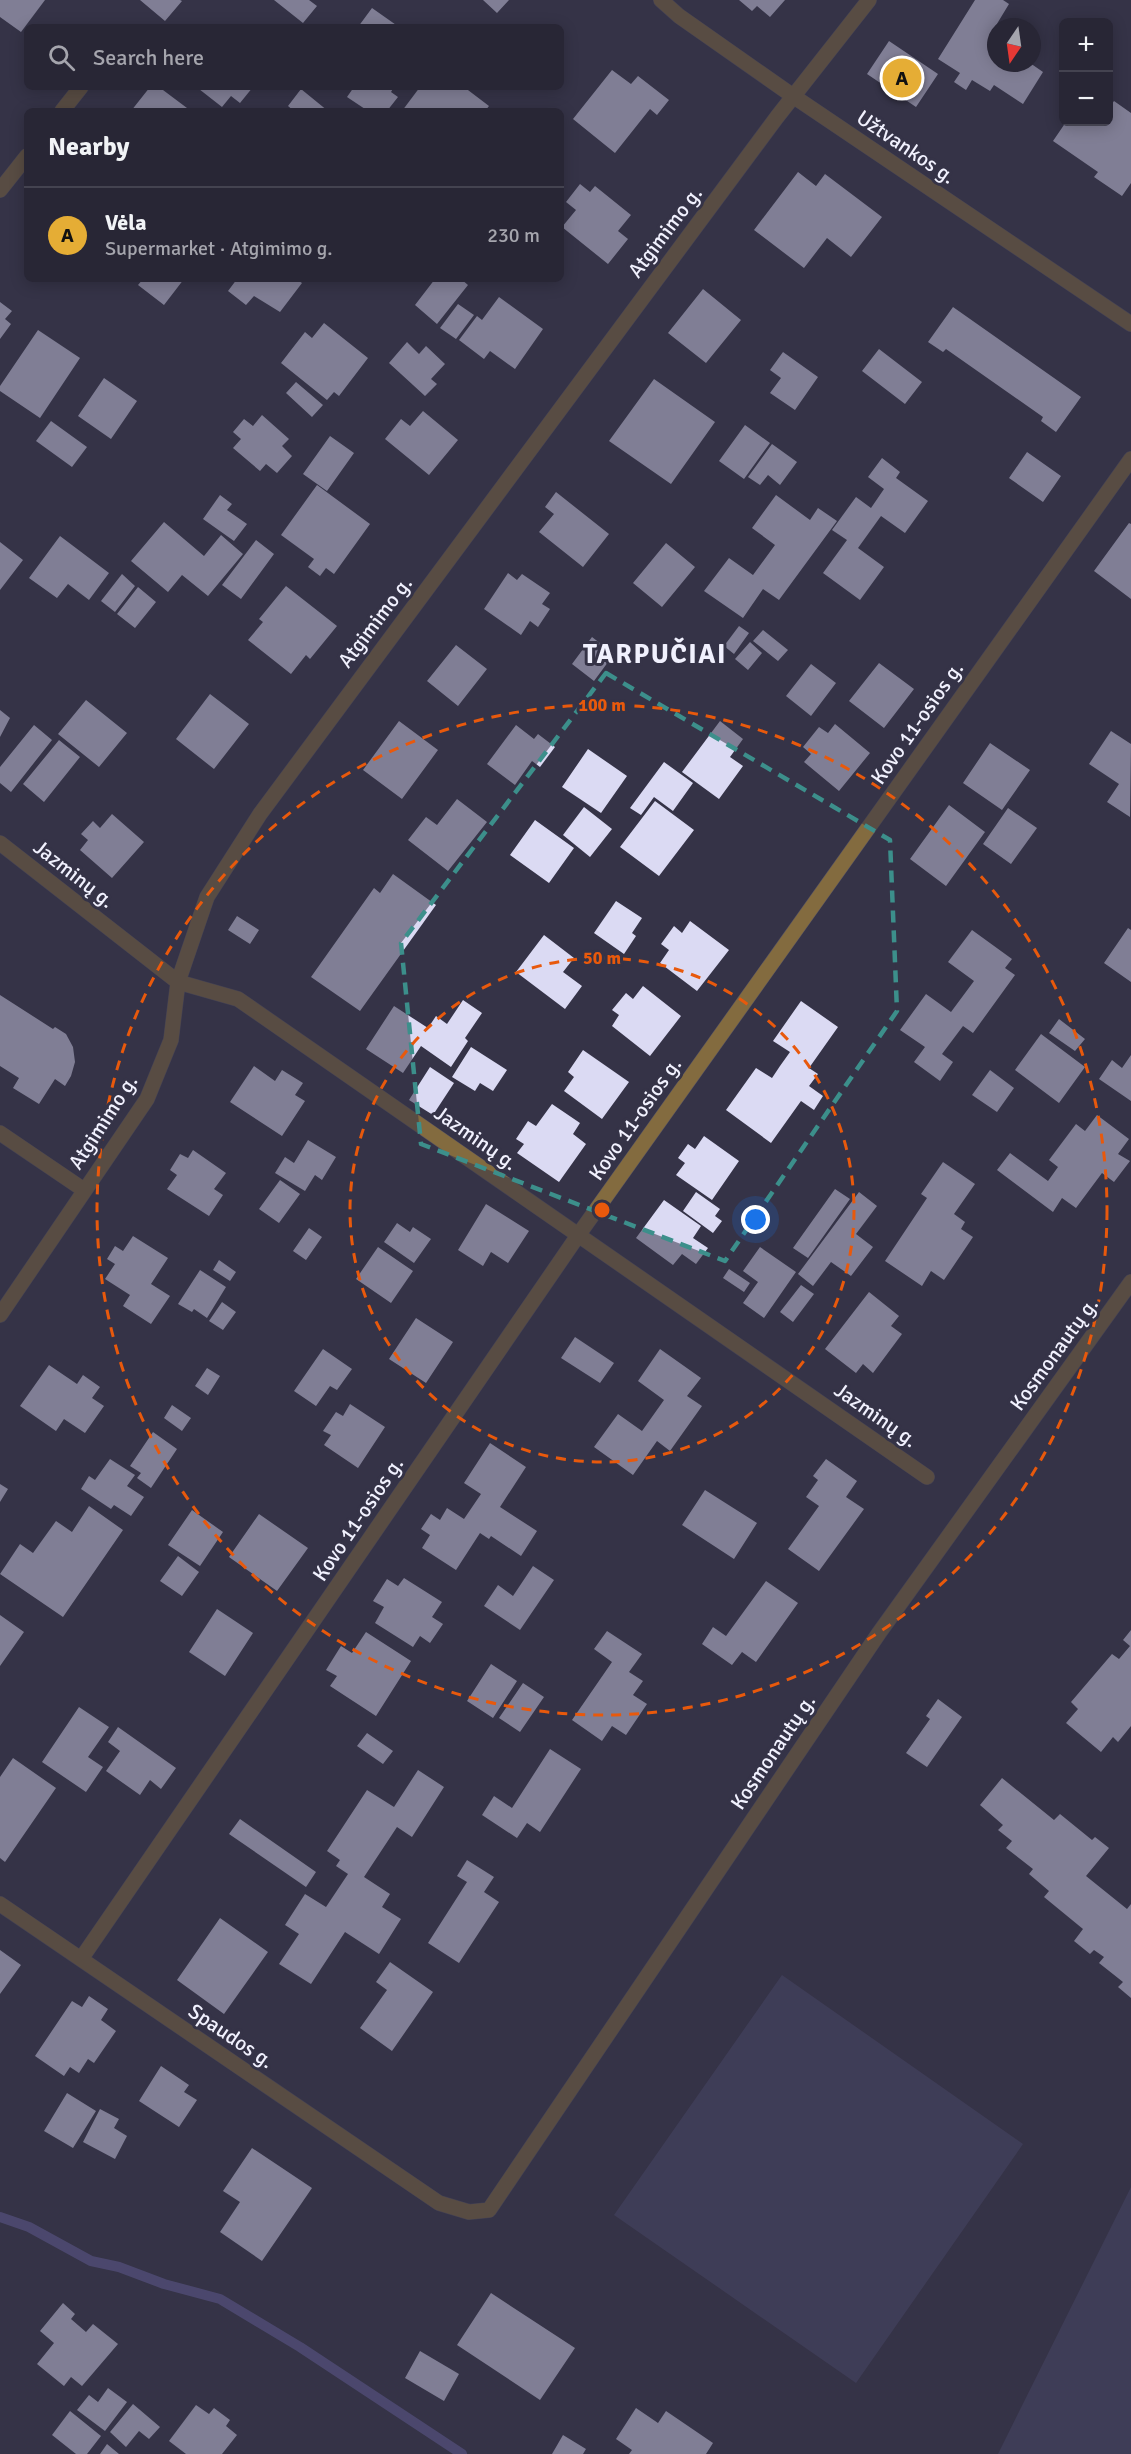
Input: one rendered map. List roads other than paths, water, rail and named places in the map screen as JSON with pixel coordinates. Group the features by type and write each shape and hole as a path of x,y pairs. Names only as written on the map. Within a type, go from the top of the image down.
{"street":[{"name":"Užtvankos g.","path":"661,0 679,16 793,96 1131,324"},
{"name":"Atgimimo g.","path":"0,1315 147,1099 171,1040 178,981 207,897 260,814 793,96 869,0"},
{"path":"64,108 79,90"},
{"path":"0,190 24,160"},
{"name":"Kovo 11-osios g.","path":"81,1959 579,1234 1131,459"},
{"name":"Jazminų g.","path":"0,843 178,981 238,999 927,1477"},
{"path":"0,1133 84,1190"},
{"name":"Kosmonautų g.","path":"439,2203 469,2212 489,2210 879,1633 1131,1282"},
{"name":"Spaudos g.","path":"0,1904 439,2203"}],"waterway":[{"path":"0,2217 29,2227 91,2261 119,2267 164,2284 220,2299 300,2347 462,2454"}],"place":[{"name":"Vėla","path":"902,78"}],"district":[{"name":"TARPUČIAI","path":"655,654"}]}
